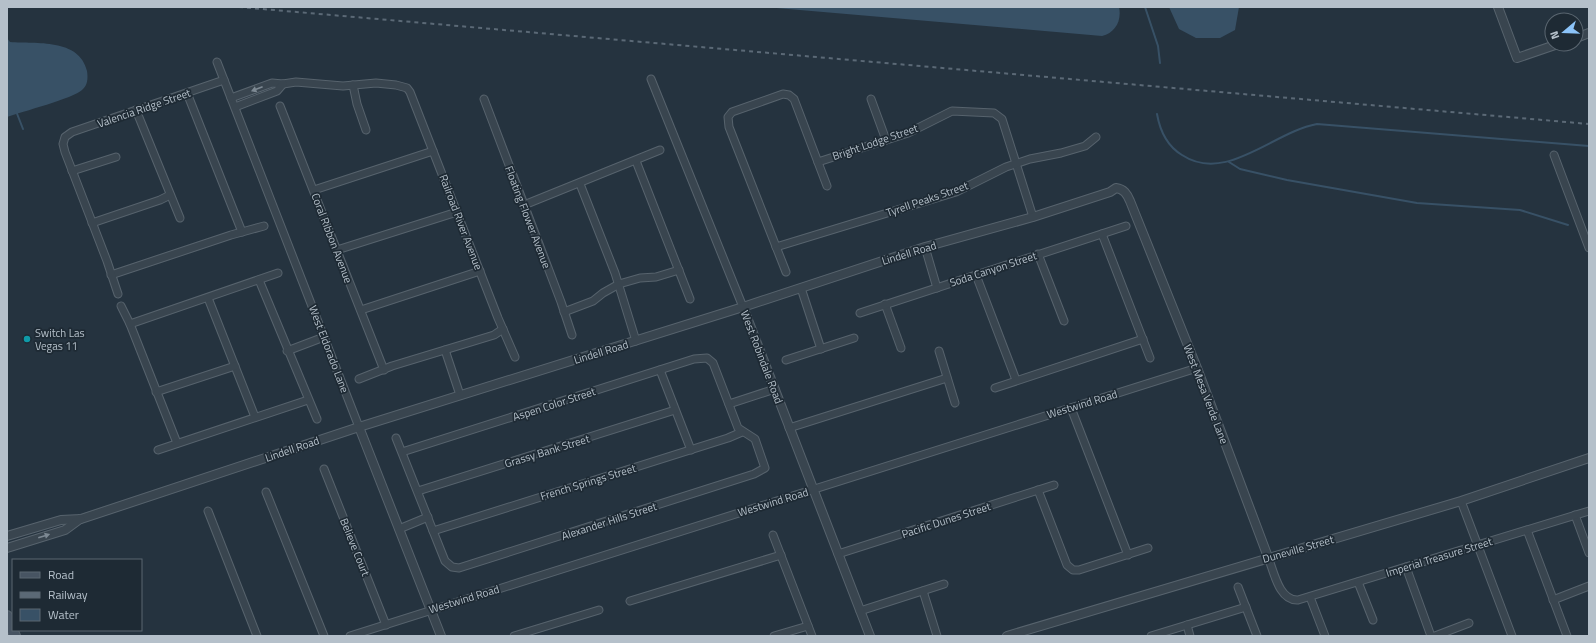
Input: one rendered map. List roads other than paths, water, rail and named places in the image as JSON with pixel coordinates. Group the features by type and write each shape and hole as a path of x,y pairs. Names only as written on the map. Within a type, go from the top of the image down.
{"main road":[{"path":"7,616 12,628"}],"street":[{"path":"1498,7 1517,58 1544,49"},
{"name":"West Eldorado Lane","path":"217,62 441,636"},
{"name":"West Robindale Road","path":"651,79 743,307 870,636"},
{"name":"Valencia Ridge Street","path":"72,171 63,144 65,137 72,132 224,80"},
{"path":"231,98 272,83 283,84 296,82 353,85 357,104 366,130"},
{"name":"Railroad River Avenue","path":"353,85 376,83 396,85 407,88 410,92 515,357"},
{"path":"235,107 277,91 283,84"},
{"path":"187,93 242,232"},
{"path":"786,272 729,126 728,117 732,112 783,94 789,95 794,99 827,186"},
{"name":"Floating Flower Avenue","path":"484,99 572,335"},
{"path":"871,99 886,140"},
{"name":"Coral Ribbon Avenue","path":"280,106 384,370"},
{"path":"136,110 180,218"},
{"name":"Bright Lodge Street","path":"818,162 918,129 952,111 994,113 999,115 1016,163"},
{"name":"Tyrell Peaks Street","path":"776,247 956,192 1016,163 1073,150 1085,146 1096,137"},
{"path":"524,205 580,184 660,150"},
{"path":"314,190 434,151"},
{"path":"1554,155 1589,245"},
{"path":"116,157 72,171 118,294"},
{"path":"636,161 690,299"},
{"path":"1016,163 1033,217"},
{"path":"580,184 619,284 636,341"},
{"name":"Lindell Road","path":"7,536 61,520 81,519 359,427 743,307 925,247 1033,217 1110,192 1116,188 1121,189"},
{"name":"West Mesa Verde Lane","path":"1121,189 1130,201 1197,368 1268,558 1283,594 1289,599"},
{"path":"92,223 170,195"},
{"path":"337,250 457,212"},
{"path":"111,275 264,226"},
{"name":"Soda Canyon Street","path":"860,313 1126,226"},
{"path":"1102,234 1150,358"},
{"path":"925,247 937,288"},
{"path":"1038,254 1064,321"},
{"path":"564,312 593,301 603,293 619,284 640,278 656,277 678,270"},
{"path":"361,310 480,271"},
{"path":"130,324 278,273"},
{"path":"976,275 1016,380"},
{"path":"259,280 287,351 317,419"},
{"path":"801,288 821,349"},
{"path":"208,298 255,417"},
{"path":"885,304 901,348"},
{"path":"121,306 130,324 177,443"},
{"path":"359,379 494,335 503,329"},
{"path":"287,351 324,337"},
{"path":"786,360 854,338"},
{"path":"995,388 1143,339"},
{"path":"445,350 460,395"},
{"path":"939,352 956,403"},
{"name":"Aspen Color Street","path":"402,452 660,370 694,360 707,358 713,363 729,404"},
{"path":"156,392 235,366"},
{"name":"Westwind Road","path":"350,636 1197,368"},
{"path":"660,370 691,450"},
{"path":"790,428 947,378"},
{"path":"742,432 738,428 729,404 774,390"},
{"path":"158,450 308,400"},
{"path":"1071,408 1128,554"},
{"name":"Grassy Bank Street","path":"418,491 676,410"},
{"name":"French Springs Street","path":"433,531 691,450 742,432"},
{"name":"Alexander Hills Street","path":"433,531 445,561 452,567 459,568 603,524 754,474 765,468 755,439 742,432"},
{"path":"396,438 433,531"},
{"name":"Duneville Street","path":"1007,636 1461,501 1589,458"},
{"name":"Believe Court","path":"324,469 386,625"},
{"name":"Pacific Dunes Street","path":"838,554 1054,485"},
{"path":"1038,490 1067,565 1074,570 1079,570 1148,548"},
{"path":"266,492 324,636"},
{"path":"1461,501 1512,636"},
{"path":"208,511 257,636"},
{"name":"Imperial Treasure Street","path":"1289,599 1298,600 1310,597 1589,511"},
{"path":"1575,515 1589,553"},
{"path":"399,530 428,517"},
{"name":"Lindell Road","path":"7,548 65,530 81,519"},
{"path":"1527,530 1567,636"},
{"path":"773,535 812,636"},
{"path":"630,601 781,555"},
{"path":"1406,567 1432,636"},
{"path":"1358,582 1373,620"},
{"path":"860,611 944,584"},
{"path":"1554,600 1589,586"},
{"path":"1238,587 1257,636"},
{"path":"923,591 937,636"},
{"path":"1310,597 1325,636"},
{"path":"1151,636 1246,607"},
{"path":"514,636 599,610"},
{"path":"1435,636 1469,623"},
{"path":"1187,625 1190,636"},
{"path":"774,636 808,626"}],"water":[{"path":"765,7 1119,7 1120,12 1118,22 1114,29 1102,36"},
{"path":"1169,7 1239,7 1235,30 1220,38 1196,38 1179,29"},
{"path":"7,38 10,42 44,43 55,45 66,48 75,53 82,60 87,71 85,86 82,90 69,97 7,117"}],"waterway":[{"path":"1145,7 1158,46 1160,63"},
{"path":"16,111 23,129"},
{"path":"1157,114 1162,132 1172,147 1182,155 1199,162 1215,164 1232,160 1250,153 1300,129 1317,124 1589,146"},
{"path":"1229,162 1240,169 1287,180 1417,203 1520,210 1568,225"}],"railway":[{"path":"239,7 1589,124"}],"place":[{"name":"Switch Las Vegas 11","path":"27,339"}]}
